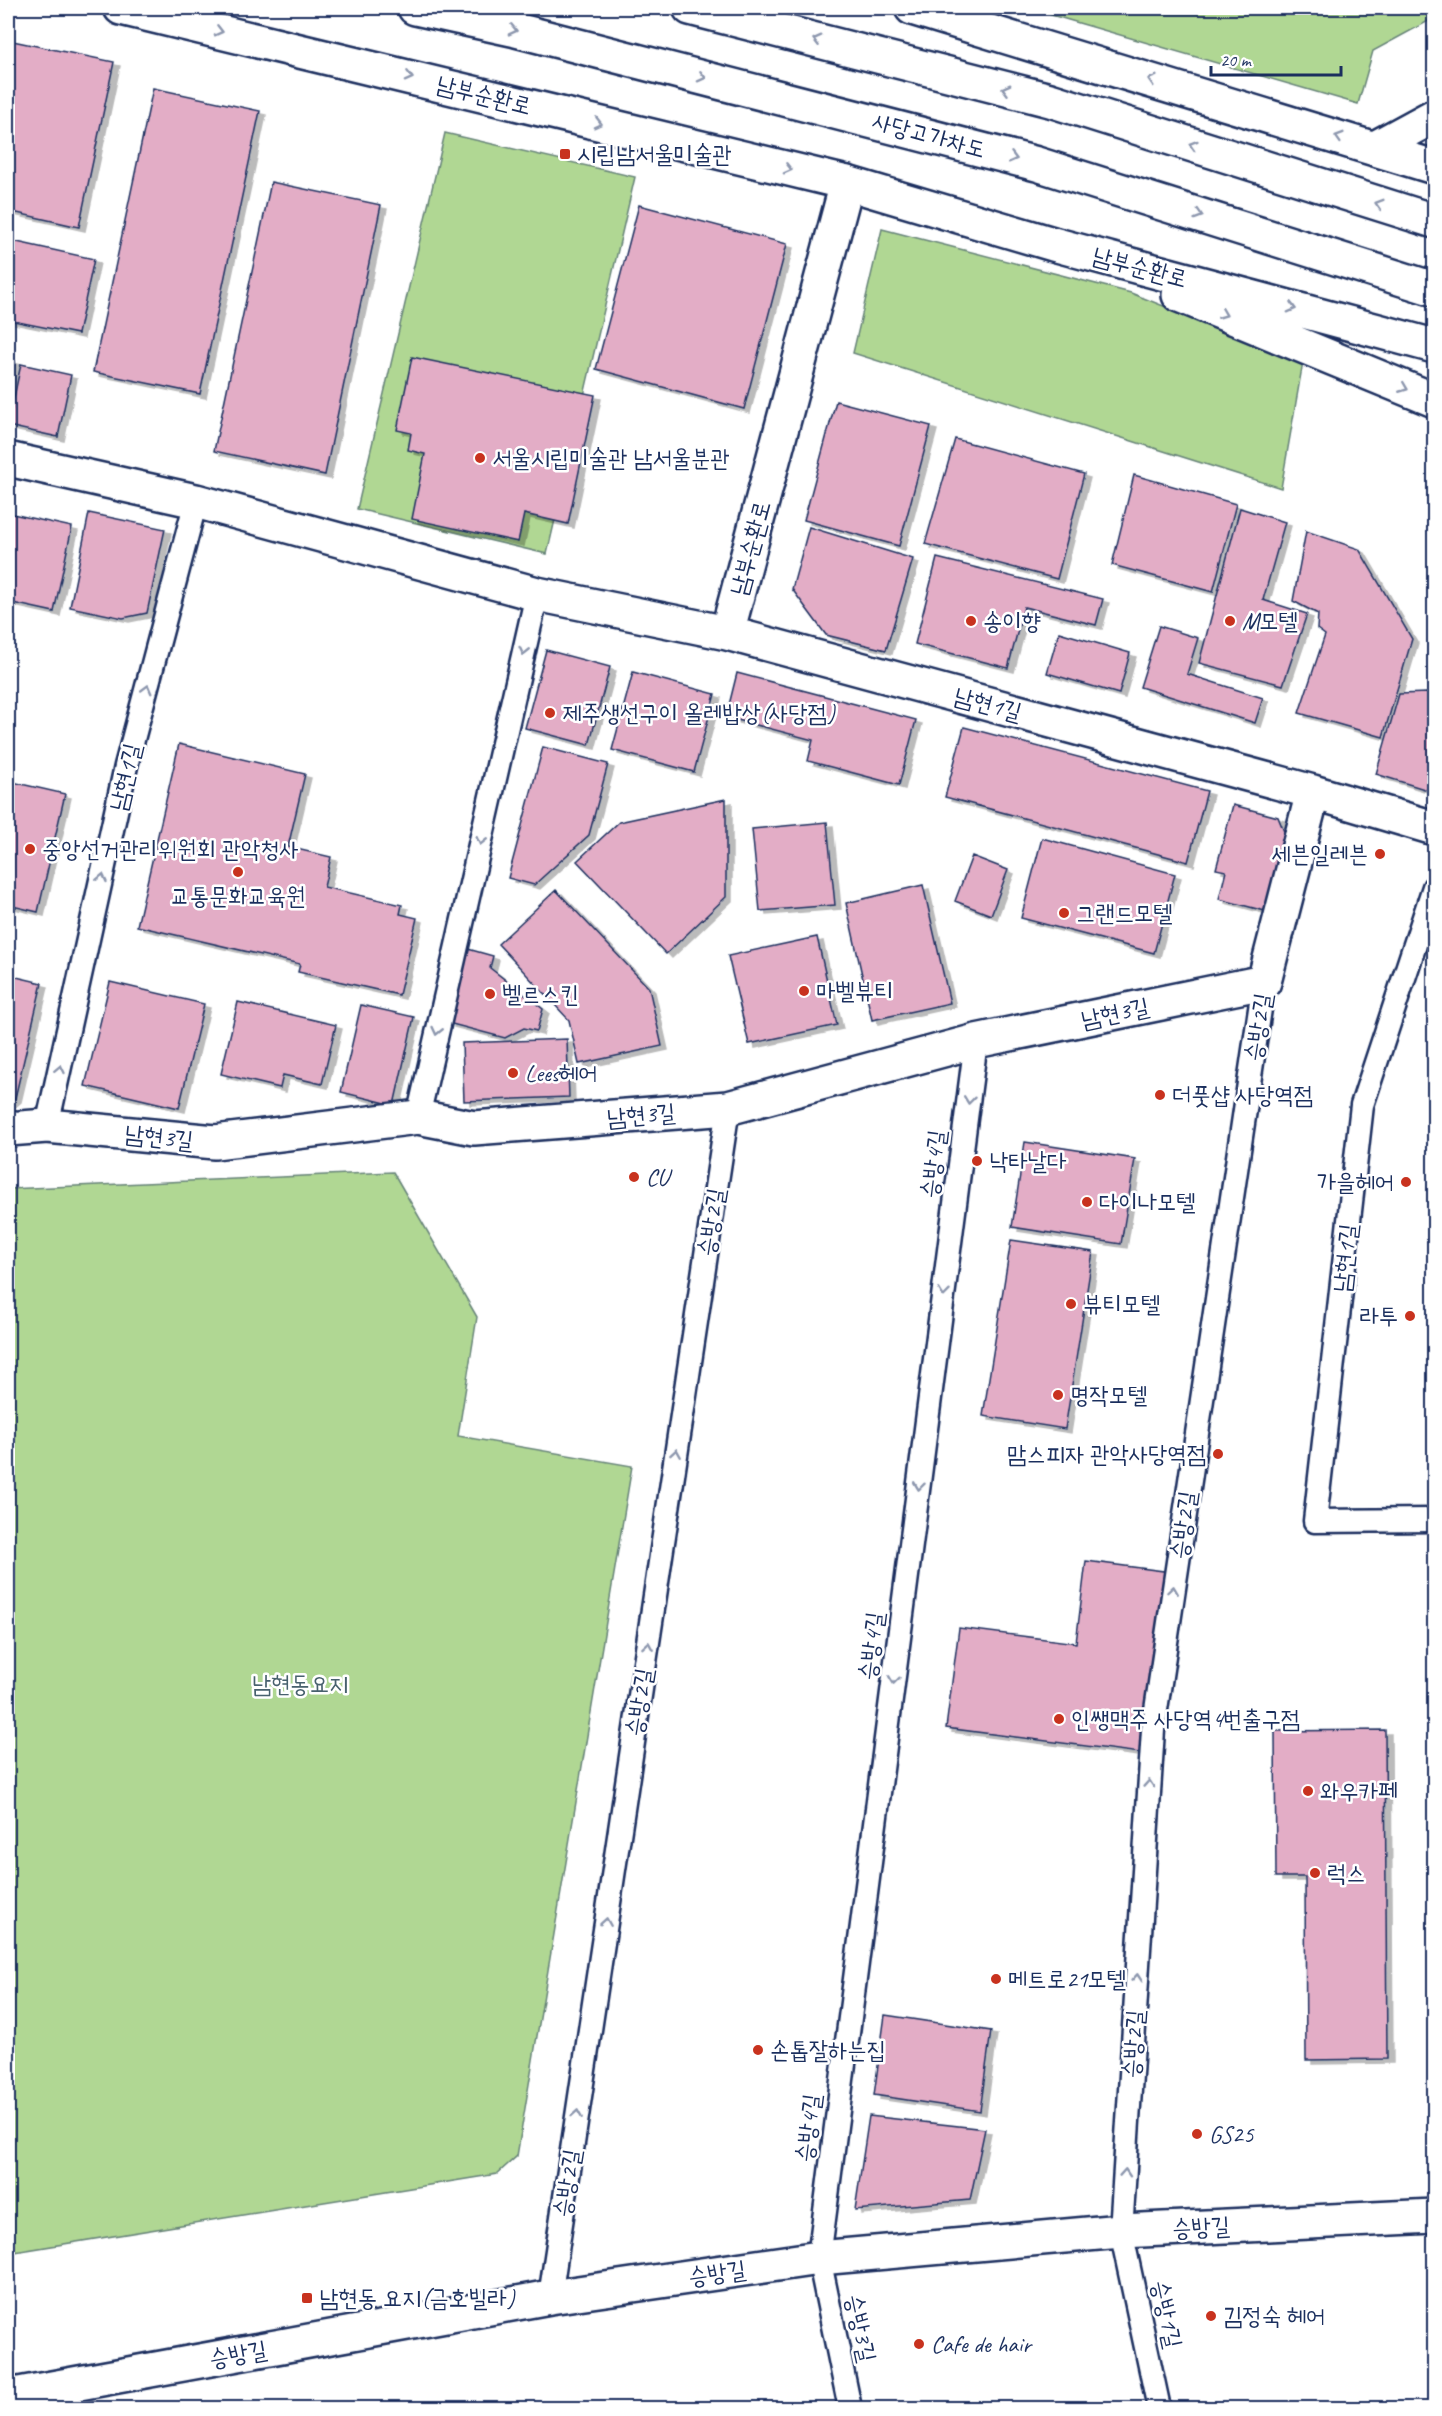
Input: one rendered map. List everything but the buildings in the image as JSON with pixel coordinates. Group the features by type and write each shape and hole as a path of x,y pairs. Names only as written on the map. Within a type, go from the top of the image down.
{"street":[{"name":"남부순환로","path":"122,8 847,183 1053,244 1434,346"},
{"name":"사당고가차도","path":"415,8 516,30 1037,164 1434,289"},
{"path":"690,8 1050,100 1434,221"},
{"path":"912,8 1434,167"},
{"path":"1375,148 1434,116"},
{"name":"남부순환로","path":"727,633 847,183"},
{"path":"1053,244 1434,400"},
{"name":"남현1길","path":"8,459 196,501 537,594 727,633 1313,792 1434,828"},
{"name":"승방2길","path":"1264,982 1313,792"},
{"name":"남현3길","path":"8,1129 47,1126 215,1142 418,1117 474,1128 728,1108 976,1041 1264,982"},
{"name":"승방길","path":"8,2396 550,2297 819,2258 1121,2231 1434,2216"}],"lane":[{"name":"남현1길","path":"47,1126 126,766 196,501"},
{"path":"418,1117 537,594"},
{"name":"남현1길","path":"1434,887 1362,1105 1315,1521 1434,1520"},
{"name":"승방2길","path":"1121,2231 1153,1730 1264,982"},
{"name":"승방4길","path":"819,2258 976,1041"},
{"name":"승방2길","path":"550,2297 728,1108"},
{"name":"승방1길","path":"1121,2231 1160,2409"},
{"name":"승방3길","path":"819,2258 850,2409"}],"green space":[{"path":"1027,8 1434,8 1434,18 1373,51 1358,104"},
{"path":"445,133 635,177 547,554 357,509"},
{"path":"882,229 1131,293 1303,362 1281,488 853,353"},
{"name":"남현동요지","path":"393,1172 477,1317 458,1436 632,1466 517,2156 497,2174 8,2253 8,1189"}],"place":[{"name":"시립남서울미술관","path":"565,154"},
{"name":"서울시립미술관 남서울분관","path":"480,458"},
{"name":"송이향","path":"971,621"},
{"name":"M모텔","path":"1230,621"},
{"name":"제주생선구이 올레밥상(사당점)","path":"550,713"},
{"name":"중앙선거관리위원회 관악청사","path":"30,849"},
{"name":"세븐일레븐","path":"1380,854"},
{"name":"교통문화교육원","path":"238,872"},
{"name":"그랜드모텔","path":"1064,913"},
{"name":"마벨뷰티","path":"804,991"},
{"name":"벨르스킨","path":"490,994"},
{"name":"Lees헤어","path":"513,1073"},
{"name":"더풋샵 사당역점","path":"1160,1095"},
{"name":"낙타날다","path":"977,1161"},
{"name":"CU","path":"634,1177"},
{"name":"가을헤어","path":"1406,1182"},
{"name":"다이나모텔","path":"1087,1202"},
{"name":"뷰티모텔","path":"1071,1304"},
{"name":"라투","path":"1410,1316"},
{"name":"명작모텔","path":"1058,1395"},
{"name":"맘스피자 관악사당역점","path":"1218,1454"},
{"name":"인쌩맥주 사당역4번출구점","path":"1059,1719"},
{"name":"와우카페","path":"1308,1791"},
{"name":"럭스","path":"1315,1873"},
{"name":"메트로21모텔","path":"996,1979"},
{"name":"손톱잘하는집","path":"758,2050"},
{"name":"GS25","path":"1197,2134"},
{"name":"남현동 요지(금호빌라)","path":"307,2298"},
{"name":"김정숙 헤어","path":"1211,2316"},
{"name":"Cafe de hair","path":"919,2344"}]}
